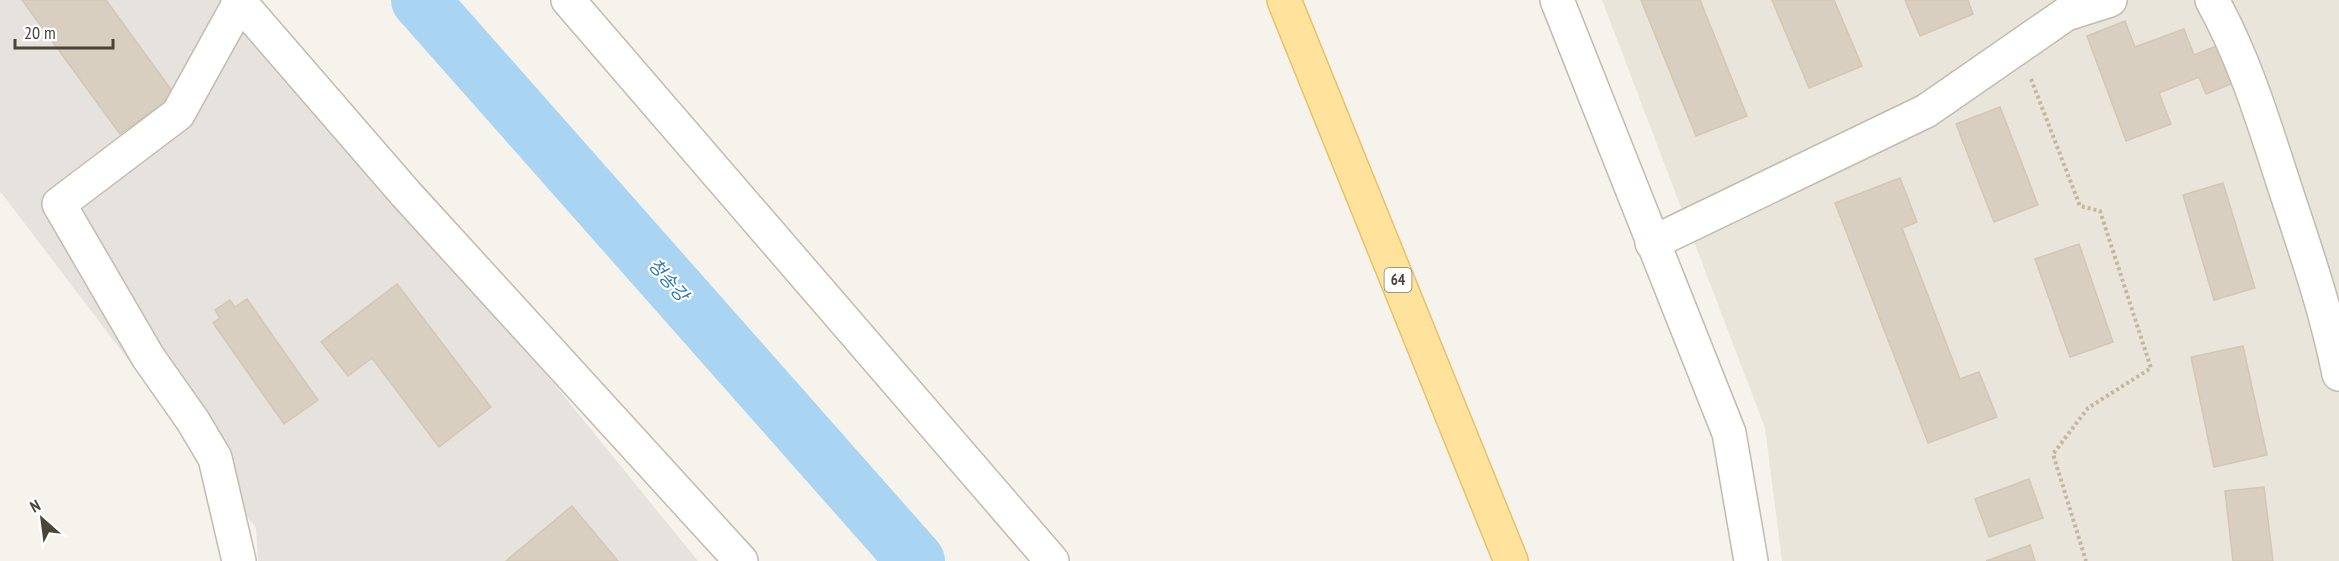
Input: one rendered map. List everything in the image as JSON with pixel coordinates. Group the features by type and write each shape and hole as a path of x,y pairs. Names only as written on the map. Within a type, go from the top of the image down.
{"main road":[{"name":"64","path":"1284,0 1511,561"}],"street":[{"path":"568,0 1052,561"},
{"path":"1557,0 1652,243 1705,368 1729,434 1751,561"},
{"path":"1652,243 1926,111 2066,14 2110,0"},
{"path":"2212,0 2235,42 2265,127 2327,316 2339,374"},
{"path":"239,561 215,458 148,357 59,204 178,114 239,1 406,194 741,561"}],"path":[{"path":"2019,46 2080,206 2100,211 2151,368 2088,408 2053,454 2086,561"}],"shaded area":[{"path":"0,0 242,0 698,561 258,561 256,528 0,191"},
{"path":"1602,0 2339,0 2339,561 1782,561 1765,428"}],"building":[{"path":"22,0 106,0 175,95 120,134"},
{"path":"1641,0 1700,0 1747,116 1696,136"},
{"path":"1772,0 1834,0 1862,66 1809,88"},
{"path":"1905,0 1968,0 1973,14 1920,36"},
{"path":"2125,21 2135,47 2184,29 2194,55 2224,43 2238,81 2206,94 2199,77 2159,93 2171,124 2126,141 2087,36"},
{"path":"2000,107 2038,205 1994,222 1956,124"},
{"path":"1900,178 1917,222 1902,228 1960,379 1979,372 1997,417 1928,443 1835,203"},
{"path":"2223,183 2255,288 2214,300 2183,195"},
{"path":"2079,244 2113,342 2070,357 2035,259"},
{"path":"397,284 491,407 439,447 372,358 348,376 321,342"},
{"path":"247,299 318,400 284,424 213,323 220,318 215,310 230,300 235,307"},
{"path":"2243,346 2267,455 2214,467 2191,357"},
{"path":"2029,479 2043,518 1989,537 1975,499"},
{"path":"2264,487 2273,561 2233,561 2225,491"},
{"path":"572,506 618,561 506,561"},
{"path":"2030,545 2035,561 1986,561"}],"waterway":[{"name":"청송강","path":"420,0 916,561"}]}
